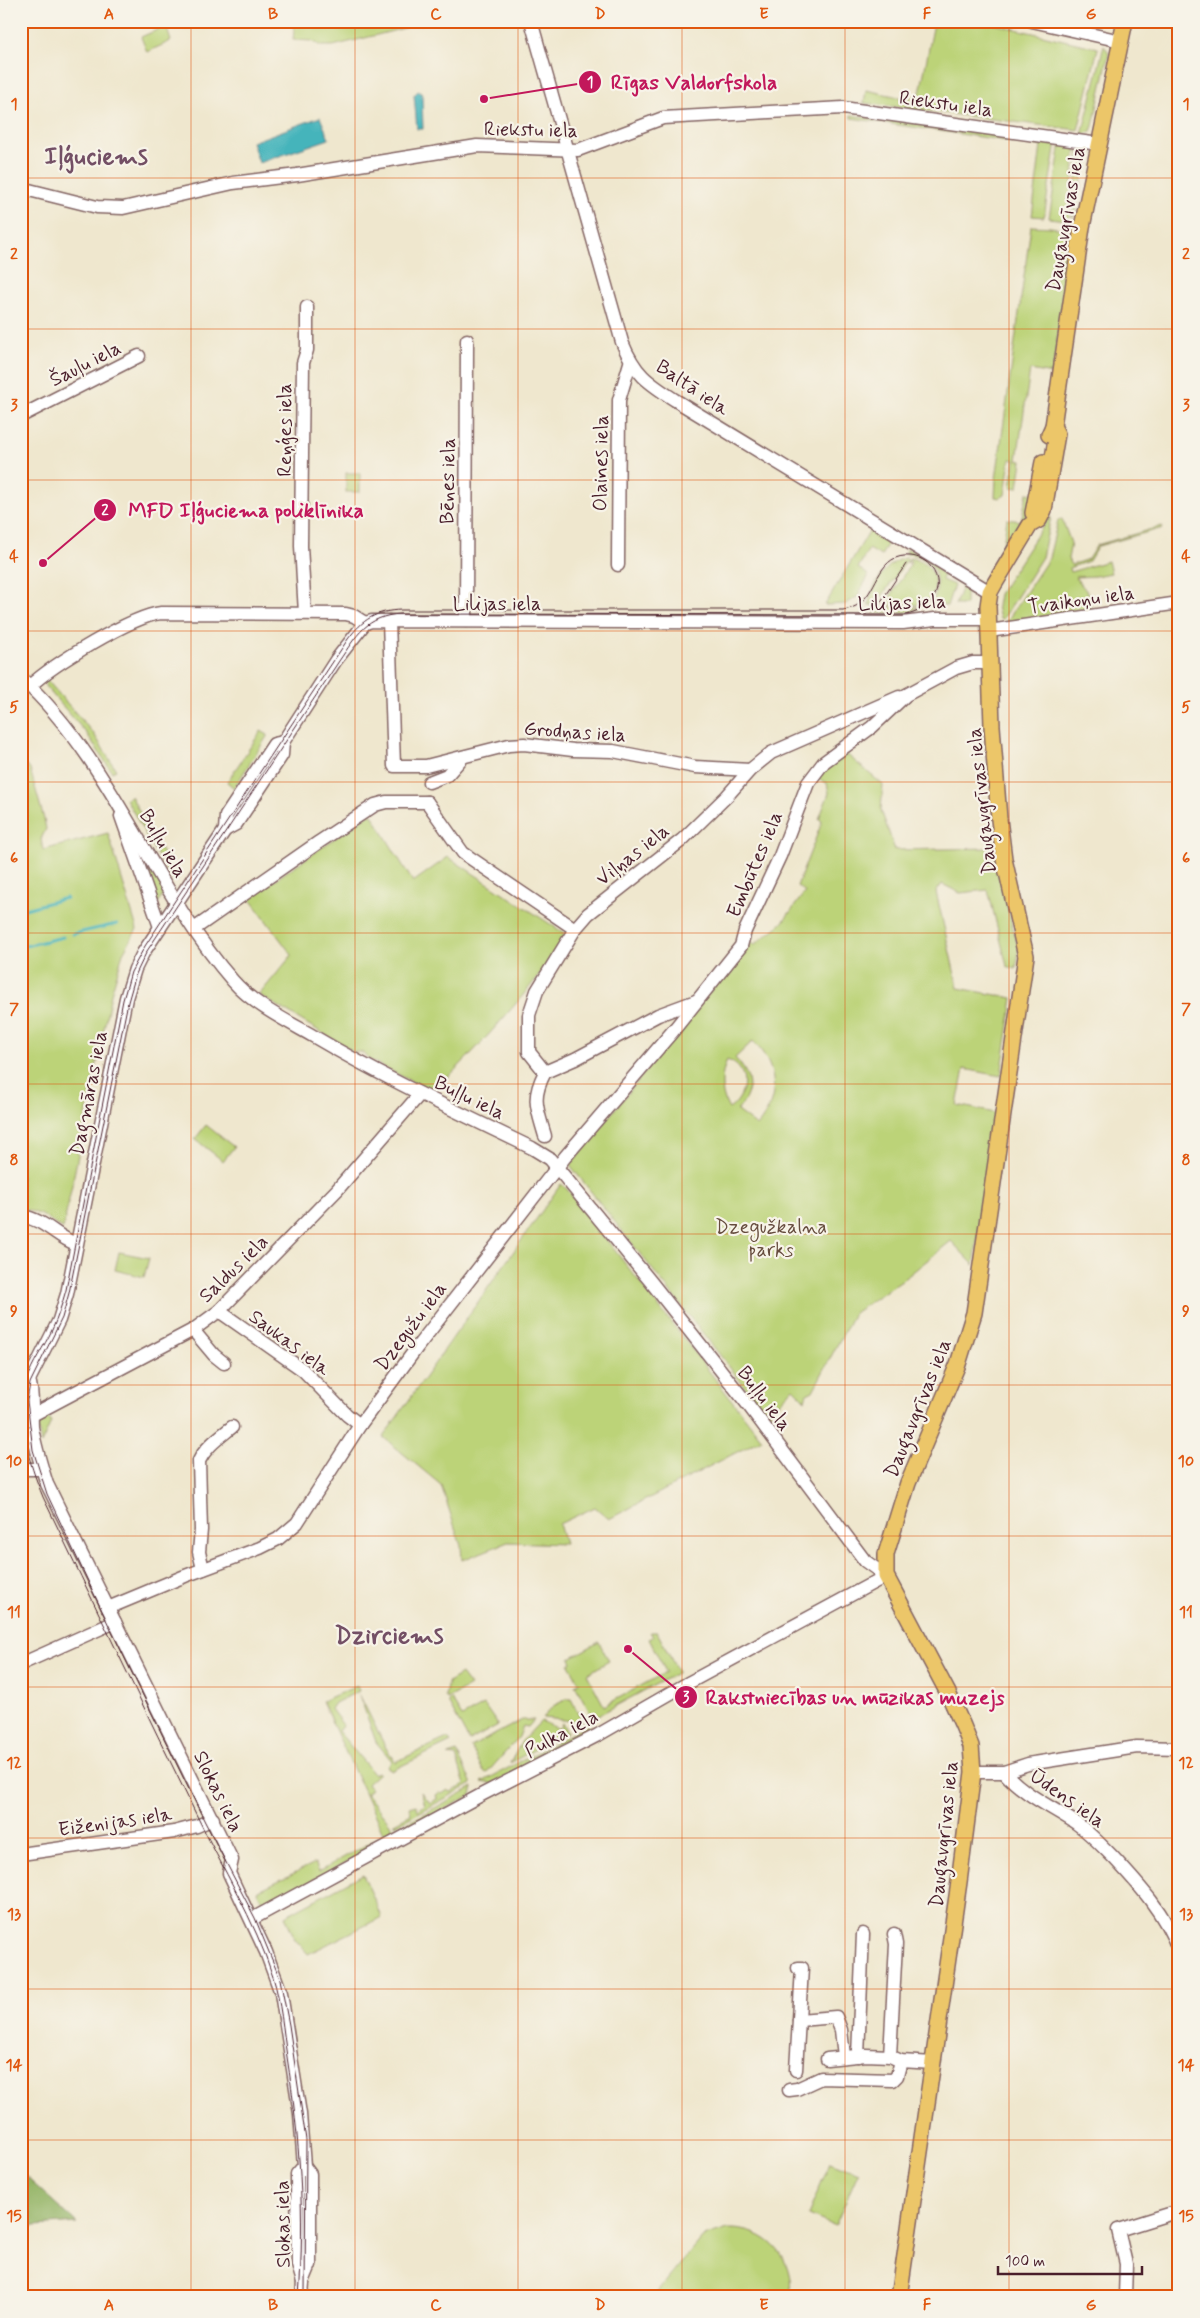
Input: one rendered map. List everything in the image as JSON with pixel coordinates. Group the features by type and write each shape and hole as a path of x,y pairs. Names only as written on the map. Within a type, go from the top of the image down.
{"main road":[{"name":"Daugavgrīvas iela","path":"899,2297 973,1772 971,1746 963,1726 944,1685 886,1576 886,1554 899,1507 958,1364 974,1313 1026,967 1026,949 1004,859 999,819 989,663 990,592 1030,526 1039,520 1046,502 1057,434 1053,426 1076,263 1124,21"}],"street":[{"name":"Baltā iela","path":"531,21 630,363 653,386 990,592"},
{"path":"1032,21 1120,41"},
{"name":"Riekstu iela","path":"21,188 97,207 123,208 233,183 298,176 478,146 569,150 586,148 663,118 843,108 1099,144"},
{"name":"Reņģes iela","path":"305,613 301,546 303,363 306,350 307,307"},
{"name":"Bēnes iela","path":"466,621 467,340"},
{"name":"Šauļu iela","path":"21,416 139,356"},
{"name":"Olaines iela","path":"618,565 619,400 630,363"},
{"name":"Tvaikoņu iela","path":"989,625 1179,603"},
{"name":"Lilijas iela","path":"25,682 142,616 151,614 346,614 354,616 364,623 389,621 903,622 935,618 989,625"},
{"name":"Grodņas iela","path":"389,621 394,766 426,766 524,744 573,750 613,751 695,767 750,770"},
{"name":"Dagmāras iela","path":"42,1469 26,1418 32,1390 25,1382 61,1313 129,985 143,953 224,830 236,824 282,755 283,742 342,652 364,623"},
{"name":"Embūtes iela","path":"699,1000 741,946 743,937 780,856 808,783 817,770 824,762 872,727 906,694 956,668 973,663 989,663"},
{"name":"Buļļu iela","path":"25,682 80,744 117,800 194,929 232,980 252,999 353,1060 532,1148 550,1159 749,1406 862,1557 886,1576"},
{"name":"Viļņas iela","path":"545,1072 529,1052 529,1015 536,992 575,929 597,906 682,840 727,796 750,770 771,753 906,694"},
{"path":"428,782 447,775 462,758"},
{"path":"426,766 428,782 427,802 463,853 575,929"},
{"path":"117,800 125,832 160,927"},
{"path":"194,929 375,805 386,802 427,802"},
{"path":"545,1136 536,1105 536,1095 545,1072 575,1059 658,1015 699,1000"},
{"name":"Dzegužu iela","path":"108,1608 278,1540 297,1523 360,1425 418,1346 557,1167 699,1000"},
{"name":"Saldus iela","path":"26,1418 193,1330 218,1311 337,1190 420,1094"},
{"path":"21,1216 39,1220 76,1244"},
{"name":"Saukas iela","path":"218,1311 303,1370 360,1425"},
{"path":"193,1330 214,1355 224,1362"},
{"path":"203,1569 199,1552 201,1530 199,1461 202,1454 213,1442 232,1427"},
{"path":"21,1470 42,1469"},
{"name":"Slokas iela","path":"42,1469 232,1860 229,1873 252,1919 281,1993 300,2114 304,2166 310,2174 310,2265 303,2282 302,2297"},
{"name":"Pulka iela","path":"252,1919 483,1794 598,1735 690,1682 886,1576"},
{"path":"21,1664 115,1622"},
{"path":"973,1772 1004,1772 1028,1764 1136,1747 1179,1748"},
{"name":"Ūdens iela","path":"1004,1772 1013,1782 1029,1794 1090,1834 1146,1892 1168,1924 1179,1951"},
{"name":"Eiženijas iela","path":"21,1854 186,1830 213,1819"},
{"path":"858,2056 863,1934"},
{"path":"789,2090 797,2089 821,2078 893,2080 897,2076 894,1934"},
{"path":"796,2070 802,1968 798,1968"},
{"path":"799,2020 836,2017 844,2056"},
{"path":"840,2030 859,2030"},
{"path":"827,2059 858,2056 933,2062"},
{"path":"1125,2297 1126,2264 1118,2230 1179,2211"}],"green space":[{"path":"295,21 433,21 333,46 321,46 312,41 293,40"},
{"path":"932,21 981,21 1098,48 1078,130 864,103 866,90 908,99 920,93 934,23"},
{"path":"166,26 171,41 147,52 141,37"},
{"path":"1104,45 1109,53 1093,126 1091,131 1082,135"},
{"path":"851,115 1056,142 1044,217 1032,216 1041,146 851,118"},
{"path":"1061,143 1076,145 1069,219 1066,220 1049,218"},
{"path":"1080,145 1085,148 1087,156 1075,214 1072,218"},
{"path":"1031,226 1060,229 1072,238 1052,374 1030,370 1017,460 1022,461 1018,488 1011,487 1015,460 1010,459 1005,495 1000,498 995,497 996,479"},
{"path":"346,473 360,473 360,492 346,492"},
{"path":"1027,493 1035,494 1031,509 1007,547 1005,547 1003,545 1007,519 1021,521"},
{"path":"1051,517 1042,557 1003,619 1000,619 997,606 999,594 1048,518"},
{"path":"1062,519 1071,543 1068,559 1071,565 1088,559 1097,545 1162,526 1163,528 1098,546 1089,561 1069,568 1070,572 1108,561 1111,573 1075,577 1089,594 1092,610 1007,621 1049,558 1058,520"},
{"path":"870,530 889,541 881,556 869,549 858,568 867,574 868,577 859,593 860,595 846,604 825,605"},
{"path":"909,549 933,563 943,576 942,580 954,585 947,606 931,605 937,588 934,572 924,560 907,554 906,550"},
{"path":"907,558 909,564 906,561 876,605 869,605 872,591 881,576 893,563"},
{"path":"909,558 918,560 930,569 935,583 932,598 928,605 885,605 911,563"},
{"path":"962,586 971,593 966,593 966,605 955,605"},
{"path":"880,607 922,607 907,612 873,613"},
{"path":"46,679 94,734 116,770 112,772 87,734 45,686"},
{"path":"261,731 268,735 234,788 227,782"},
{"name":"Dzegužkalna parks","path":"844,752 883,785 881,810 895,850 992,848 1019,951 1016,969 1007,966 988,890 960,893 942,884 936,892 958,988 1013,998 1001,1076 964,1069 957,1105 995,1113 974,1265 951,1241 909,1275 854,1313 813,1391 807,1394 805,1400 793,1388 766,1417 742,1383 570,1165 750,942 754,945 782,923 805,892 797,886 820,827 822,821 819,819 829,793 827,783 816,777","holes":["753,1041 768,1061 773,1083 770,1105 757,1126 737,1111 746,1097 749,1084 745,1071 735,1058","727,1060 740,1069 744,1083 740,1097 729,1109 722,1085 723,1072"]},
{"path":"21,762 30,769 44,819 46,829 41,839 43,850 108,833 137,929 123,953 111,994 63,1229 42,1215 21,1208"},
{"path":"131,796 173,872 174,876 171,880 126,799"},
{"path":"371,813 413,882 448,857 564,933 550,961 496,1027 462,1064 430,1091 368,1059 361,1052 354,1052 259,995 292,955 249,898"},
{"path":"152,872 165,892 158,903 149,877 149,873"},
{"path":"206,1125 234,1147 223,1161 195,1139"},
{"path":"561,1184 567,1189 762,1439 609,1519 595,1507 559,1524 565,1544 508,1542 462,1560 461,1546 441,1485 383,1437"},
{"path":"119,1252 149,1258 144,1277 115,1270"},
{"path":"46,1413 51,1422 41,1444 37,1422"},
{"path":"650,1632 657,1632 677,1673 593,1718 575,1685 579,1683 569,1664 572,1662 570,1658 599,1642 609,1661 587,1674 604,1706 666,1672 649,1639 653,1637"},
{"path":"461,1674 470,1686 447,1699 445,1696 448,1682"},
{"path":"357,1686 359,1691 335,1703 331,1709 343,1725 338,1731 374,1774 379,1773 367,1784 371,1789 366,1793 395,1830 473,1787 471,1795 276,1900 262,1901 257,1891 315,1863 319,1871 384,1835 322,1701"},
{"path":"359,1694 395,1762 445,1739 451,1742 391,1771 387,1766 392,1761 376,1742"},
{"path":"451,1699 462,1717 484,1705 498,1725 469,1741 448,1702"},
{"path":"571,1699 583,1722 543,1718 553,1706"},
{"path":"522,1720 534,1720 528,1727 523,1726 519,1737 487,1773 483,1771 471,1747"},
{"path":"541,1721 559,1729 562,1723 567,1732 510,1763 522,1741"},
{"path":"588,1725 591,1731 493,1784 482,1782"},
{"path":"457,1752 472,1784 396,1825 394,1823 411,1814 409,1807 416,1805 418,1810 425,1805 421,1792 430,1803 437,1799 436,1795 440,1792 442,1794 448,1790 451,1792 465,1785 456,1756 448,1755"},
{"path":"363,1874 382,1917 308,1954 295,1939 285,1916"},
{"path":"830,2162 858,2173 835,2226 808,2215"},
{"path":"21,2173 24,2175 77,2223 21,2227"},
{"path":"728,2229 742,2230 755,2234 776,2248 788,2269 790,2297 653,2297 703,2237"}],"water":[{"path":"418,91 422,94 423,129 417,129 414,95"},
{"path":"320,117 329,139 259,163 252,142"}],"waterway":[{"path":"21,910 66,898"},
{"path":"73,934 117,924"},
{"path":"25,946 63,937"}],"tram line":[{"path":"299,2297 301,2206 298,2147 282,2017 273,1977 248,1915 177,1775 43,1497 33,1470 23,1425 23,1395 26,1381 54,1325 66,1290 123,1000 131,972 145,946 348,639 359,626 371,617 384,612 401,610 843,610 856,606 866,597 880,573 892,560 900,557 917,557 931,567 936,576 936,591 933,598 922,609 906,615 401,614 389,616 371,623 357,635 339,661 147,951 136,974 128,1002 69,1293 62,1318 30,1383 27,1401 33,1450 47,1494 205,1822 255,1918 280,1979 289,2025 306,2140 305,2297"},
{"path":"865,614 878,606 906,564"}],"place":[{"name":"Rīgas Valdorfskola","path":"484,99"},
{"name":"MFD Iļģuciema poliklīnika","path":"43,563"},
{"name":"Rakstniecības un mūzikas muzejs","path":"628,1649"}],"district":[{"name":"Iļģuciems","path":"96,155"},
{"name":"Dzirciems","path":"389,1634"}]}
